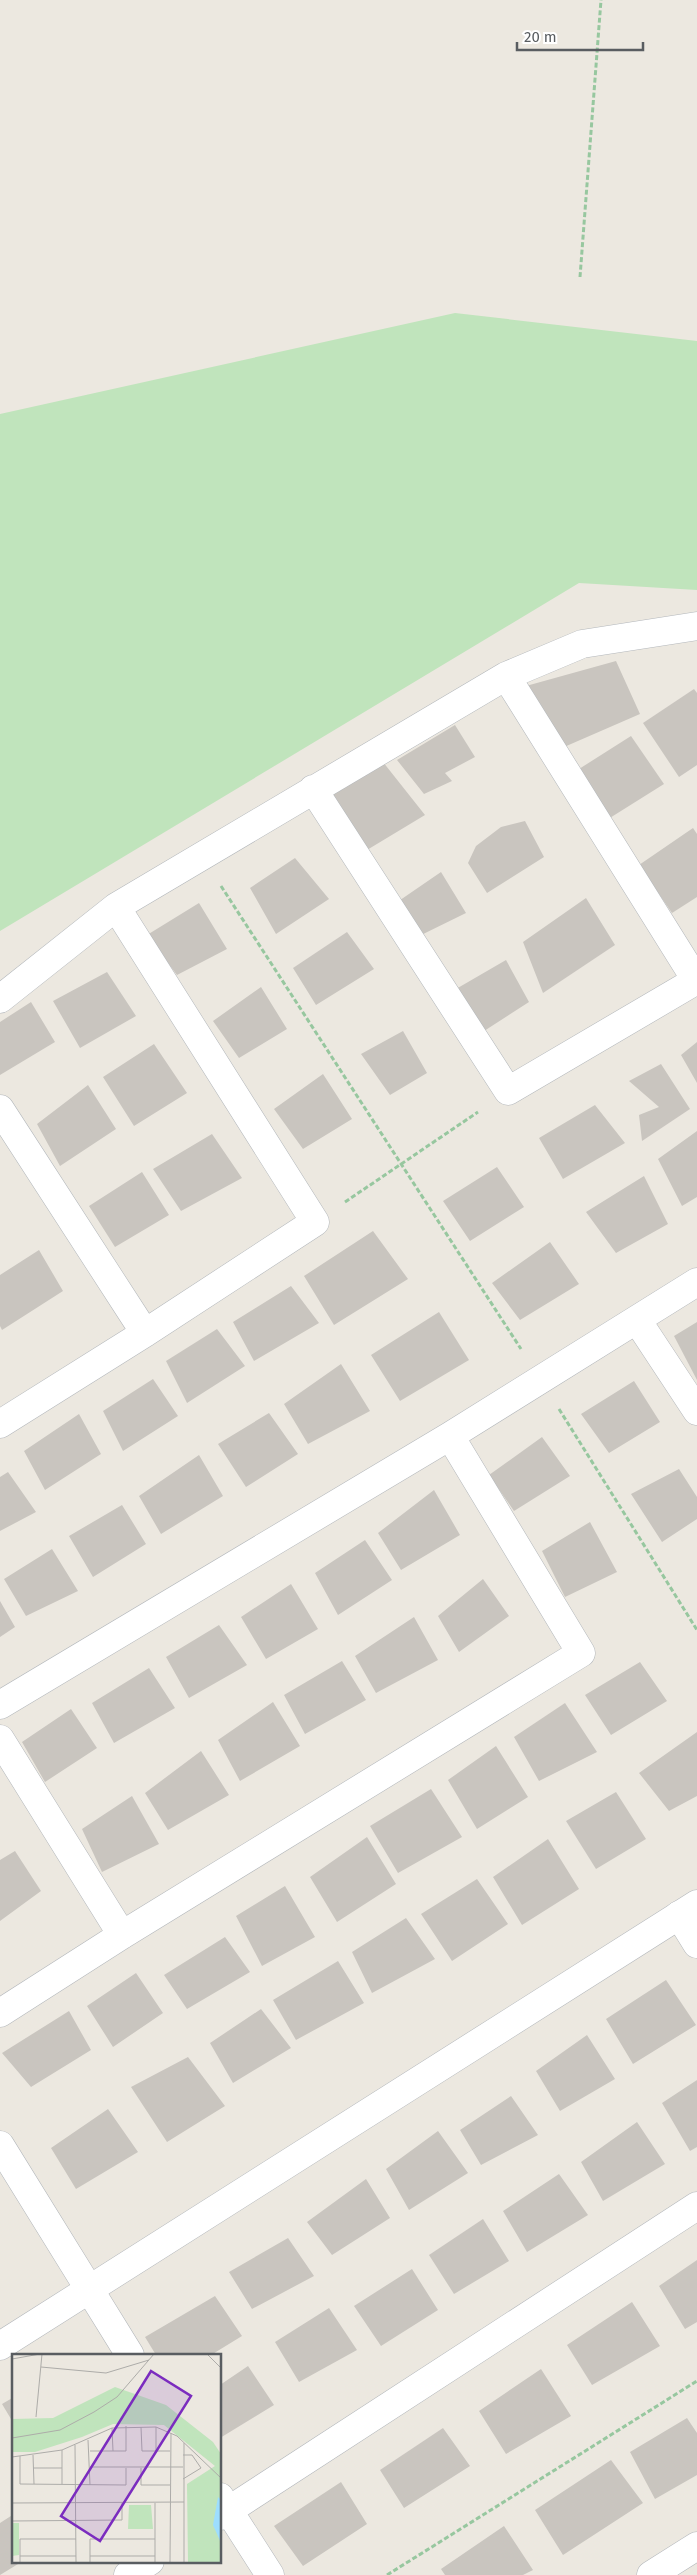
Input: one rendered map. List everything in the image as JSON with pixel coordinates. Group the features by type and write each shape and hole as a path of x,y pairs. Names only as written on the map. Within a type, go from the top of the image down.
{"street":[{"path":"0,999 116,908 506,676 582,644 697,626"},
{"path":"314,789 508,1091 697,980 506,676"},
{"path":"0,1424 145,1333 315,1222 116,908"},
{"path":"0,1109 145,1333"},
{"path":"0,1705 450,1436 697,1282"},
{"path":"637,1320 697,1411"},
{"path":"0,2013 122,1934 581,1653 450,1436"},
{"path":"0,1739 122,1934"},
{"path":"0,2346 688,1910 697,1944"},
{"path":"0,2145 129,2354"},
{"path":"270,2575 223,2508 697,2206"},
{"path":"651,2575 697,2546"},
{"path":"128,2575 148,2562"}],"path":[{"path":"580,277 601,0"},
{"path":"202,856 541,1380 697,1630"},
{"path":"315,1222 402,1165 508,1091"},
{"path":"387,2575 697,2381"}],"green space":[{"path":"455,313 697,341 697,590 579,583 0,931 0,414"}],"building":[{"path":"616,661 640,714 548,754 526,686"},
{"path":"694,689 697,693 697,765 679,777 643,723"},
{"path":"455,725 475,757 445,773 452,781 424,794 397,760"},
{"path":"631,736 664,784 605,821 568,776"},
{"path":"383,762 425,815 357,856 319,798"},
{"path":"525,821 544,857 487,893 468,863 476,846 501,827"},
{"path":"693,828 697,834 697,897 672,913 639,865"},
{"path":"295,858 329,899 276,934 250,888"},
{"path":"441,872 466,913 411,940 390,907"},
{"path":"586,898 615,945 543,993 523,942"},
{"path":"199,903 227,949 177,975 147,935"},
{"path":"347,932 374,969 316,1005 293,968"},
{"path":"506,960 529,1002 481,1033 456,989"},
{"path":"107,972 136,1016 80,1048 53,1001"},
{"path":"261,987 287,1029 239,1058 213,1021"},
{"path":"31,1002 55,1042 0,1075 0,1022"},
{"path":"403,1031 427,1073 390,1095 361,1054"},
{"path":"697,1042 697,1083 681,1055"},
{"path":"154,1044 187,1093 134,1126 103,1077"},
{"path":"661,1064 690,1109 642,1141 639,1115 659,1107 629,1081"},
{"path":"323,1074 352,1119 303,1149 274,1109"},
{"path":"88,1085 116,1129 60,1166 37,1124"},
{"path":"595,1105 625,1143 563,1179 539,1138"},
{"path":"697,1131 697,1197 682,1206 658,1159"},
{"path":"212,1134 242,1178 181,1211 153,1169"},
{"path":"497,1167 524,1207 470,1241 443,1201"},
{"path":"142,1172 169,1215 115,1247 89,1206"},
{"path":"644,1176 668,1224 616,1253 586,1212"},
{"path":"373,1231 408,1279 334,1325 304,1276"},
{"path":"550,1242 579,1284 520,1320 492,1283"},
{"path":"39,1250 63,1291 2,1330 0,1326 0,1275"},
{"path":"291,1286 319,1323 254,1361 233,1322"},
{"path":"439,1312 469,1360 400,1401 371,1355"},
{"path":"697,1322 697,1380 674,1336"},
{"path":"217,1329 245,1366 187,1403 166,1361"},
{"path":"341,1364 370,1411 308,1444 284,1404"},
{"path":"153,1379 178,1416 123,1451 103,1411"},
{"path":"634,1381 660,1422 609,1453 581,1414"},
{"path":"269,1413 298,1454 246,1487 218,1444"},
{"path":"79,1414 101,1454 45,1490 24,1451"},
{"path":"542,1437 570,1476 514,1511 489,1475"},
{"path":"199,1455 223,1496 161,1534 139,1496"},
{"path":"679,1469 697,1497 697,1519 662,1542 631,1494"},
{"path":"8,1472 36,1512 0,1531 0,1477"},
{"path":"434,1490 460,1535 401,1570 378,1533"},
{"path":"122,1505 146,1544 93,1577 69,1536"},
{"path":"590,1522 617,1572 565,1597 542,1551"},
{"path":"365,1540 392,1580 338,1615 315,1573"},
{"path":"52,1549 78,1591 26,1616 4,1579"},
{"path":"483,1579 509,1616 459,1652 438,1616"},
{"path":"291,1584 318,1629 266,1659 241,1617"},
{"path":"0,1601 15,1627 0,1637"},
{"path":"414,1617 438,1660 376,1693 355,1656"},
{"path":"219,1625 247,1665 189,1698 166,1657"},
{"path":"342,1661 366,1700 305,1734 284,1695"},
{"path":"640,1662 667,1701 611,1735 585,1695"},
{"path":"149,1668 175,1708 114,1743 92,1703"},
{"path":"273,1702 300,1746 240,1781 218,1740"},
{"path":"565,1703 597,1752 539,1781 514,1737"},
{"path":"71,1709 97,1748 45,1782 22,1742"},
{"path":"697,1732 697,1796 669,1811 639,1773"},
{"path":"496,1746 528,1797 477,1829 448,1780"},
{"path":"201,1751 229,1795 168,1830 145,1793"},
{"path":"431,1789 462,1837 398,1873 370,1826"},
{"path":"616,1792 646,1839 596,1869 566,1821"},
{"path":"132,1796 159,1844 102,1872 82,1829"},
{"path":"367,1837 396,1884 337,1922 310,1877"},
{"path":"548,1839 579,1889 522,1925 493,1877"},
{"path":"15,1851 41,1891 0,1921 0,1860"},
{"path":"477,1879 508,1924 452,1961 421,1914"},
{"path":"285,1886 315,1937 262,1966 236,1916"},
{"path":"406,1918 435,1959 372,1993 352,1952"},
{"path":"225,1937 250,1972 187,2009 164,1975"},
{"path":"338,1961 364,2003 296,2040 273,2000"},
{"path":"136,1973 163,2013 113,2047 87,2006"},
{"path":"666,1980 696,2025 633,2064 606,2019"},
{"path":"261,2009 291,2048 233,2083 210,2043"},
{"path":"69,2011 91,2050 31,2087 2,2053"},
{"path":"587,2035 615,2079 560,2111 536,2071"},
{"path":"188,2057 225,2106 167,2142 131,2087"},
{"path":"697,2080 697,2147 690,2151 662,2103"},
{"path":"511,2096 538,2135 481,2165 460,2130"},
{"path":"108,2109 138,2152 76,2189 51,2148"},
{"path":"637,2122 665,2164 603,2201 581,2162"},
{"path":"438,2131 468,2173 409,2210 386,2169"},
{"path":"559,2174 588,2215 527,2252 503,2211"},
{"path":"366,2179 390,2218 332,2255 307,2222"},
{"path":"483,2219 509,2261 454,2294 429,2255"},
{"path":"288,2238 314,2276 252,2309 229,2272"},
{"path":"697,2260 697,2322 685,2329 659,2286"},
{"path":"412,2269 438,2310 381,2346 354,2306"},
{"path":"215,2296 242,2336 213,2354 155,2354 145,2337"},
{"path":"632,2302 660,2346 592,2385 567,2345"},
{"path":"329,2308 357,2350 299,2382 275,2342"},
{"path":"248,2366 274,2405 221,2437 221,2384"},
{"path":"541,2369 571,2416 506,2454 479,2411"},
{"path":"12,2398 12,2421 2,2404"},
{"path":"687,2418 697,2433 697,2475 655,2499 630,2452"},
{"path":"443,2428 470,2466 404,2508 380,2470"},
{"path":"611,2460 643,2503 563,2555 535,2510"},
{"path":"341,2482 367,2524 303,2566 274,2526"},
{"path":"12,2515 12,2562 21,2562 0,2575 0,2523"},
{"path":"504,2526 533,2570 523,2575 445,2575 441,2569"}]}
